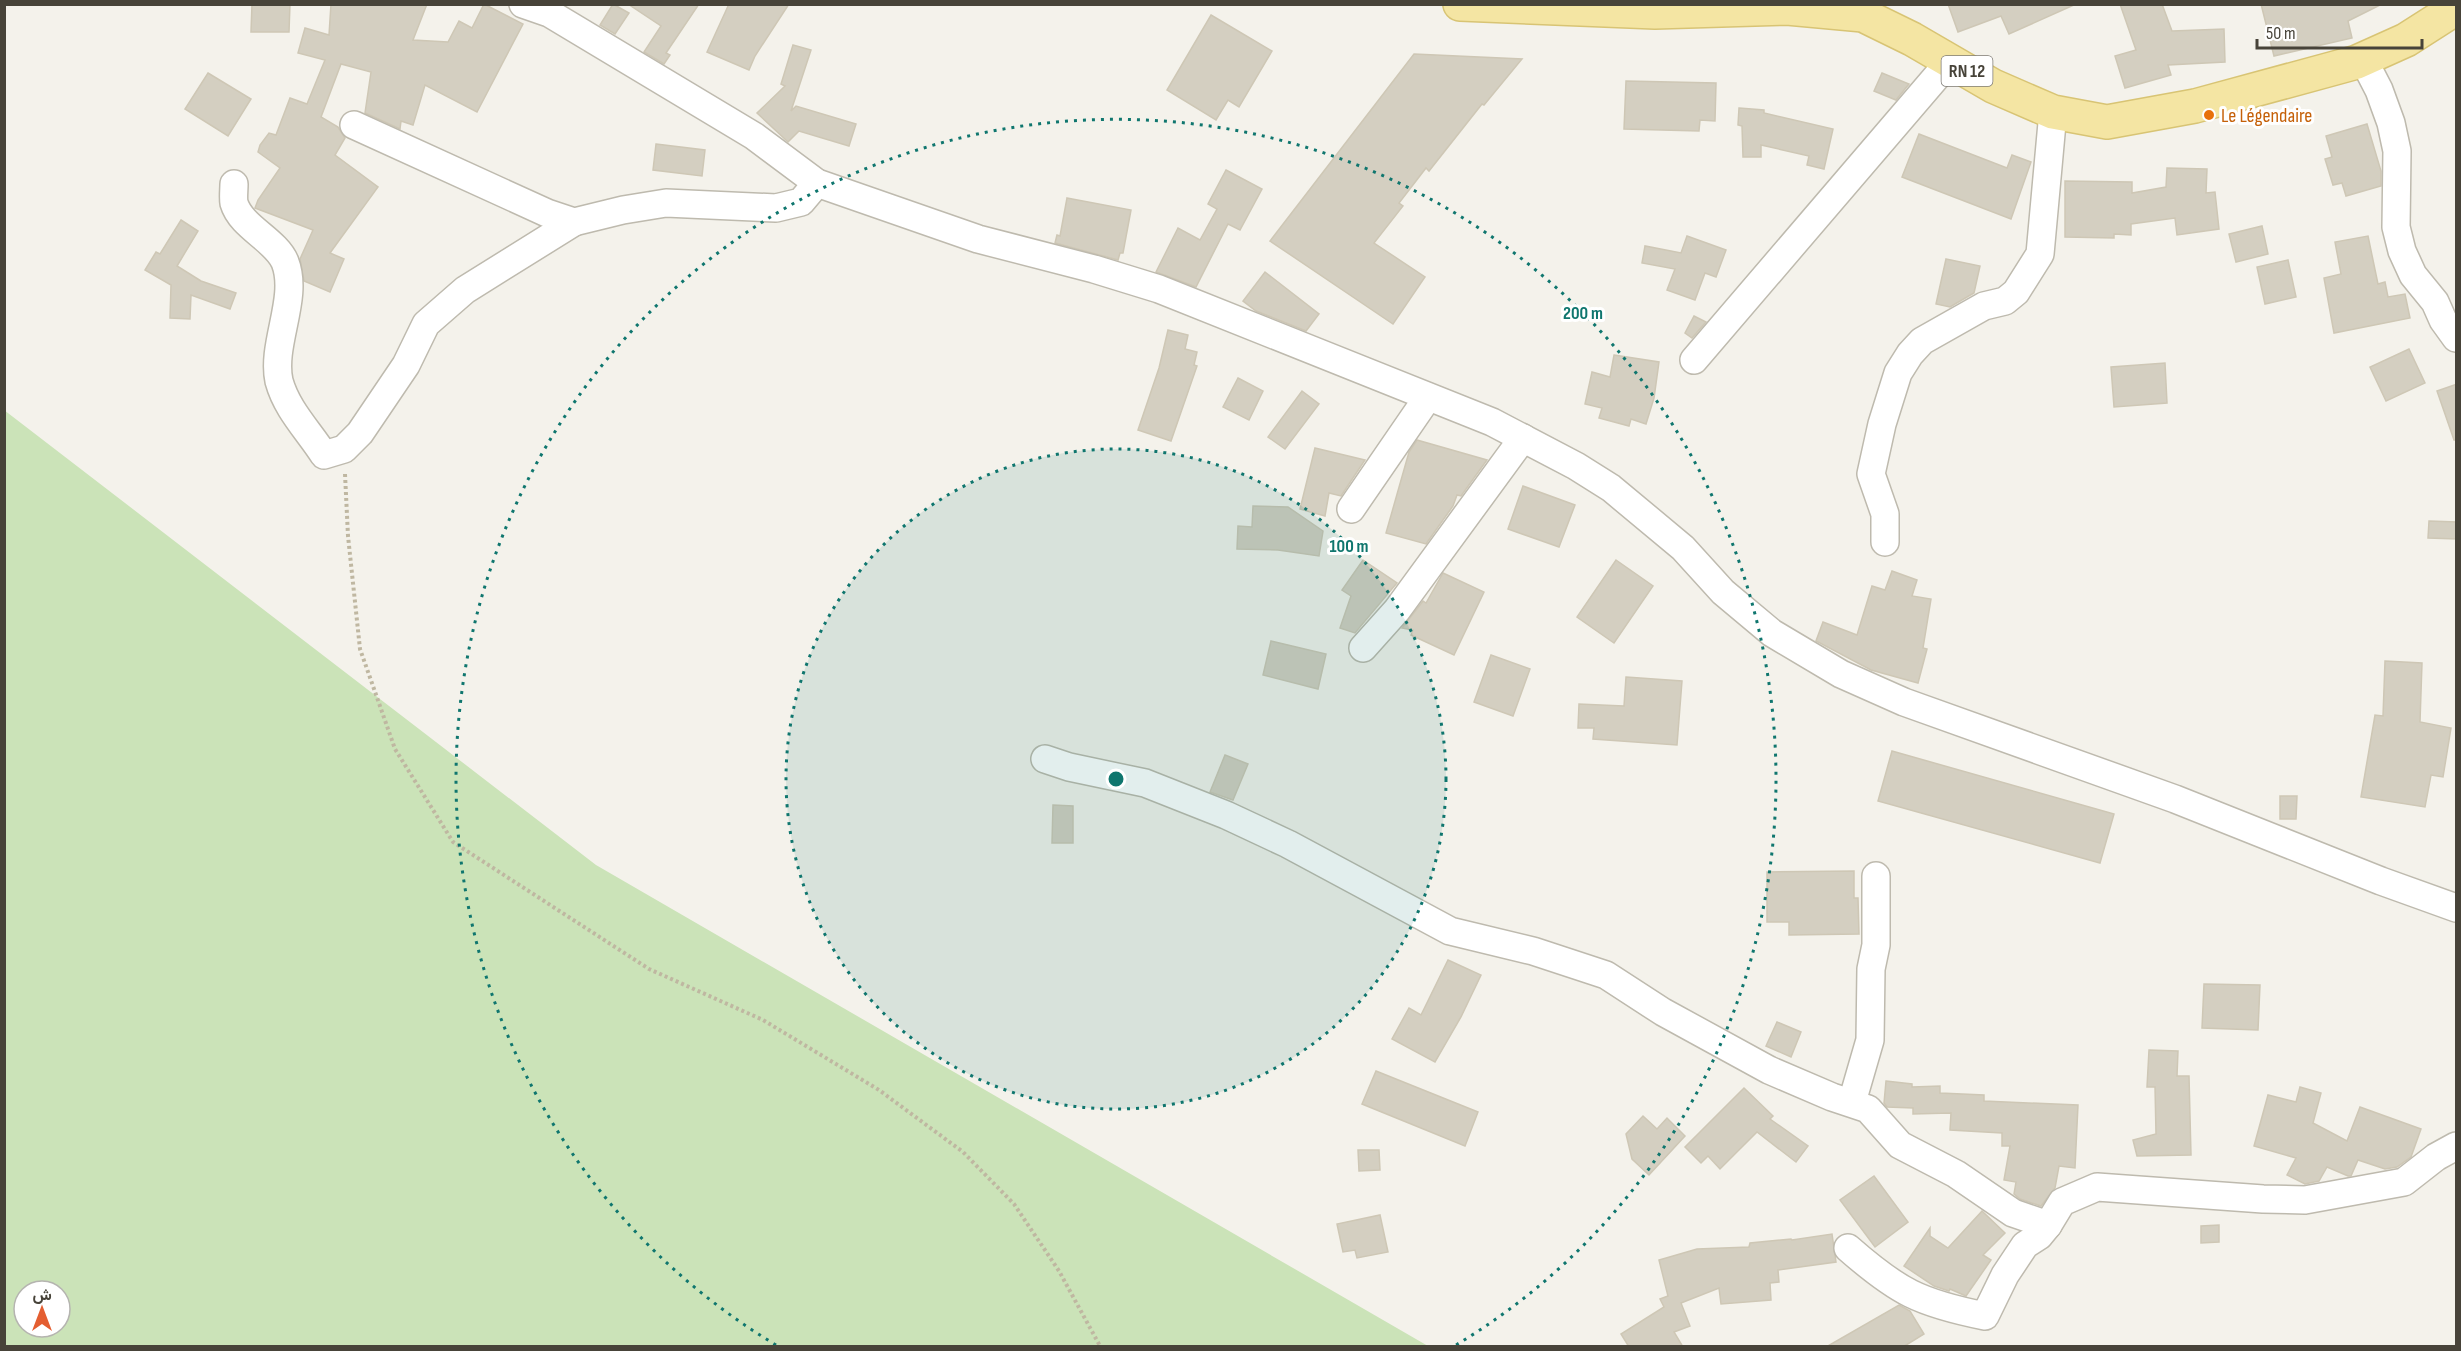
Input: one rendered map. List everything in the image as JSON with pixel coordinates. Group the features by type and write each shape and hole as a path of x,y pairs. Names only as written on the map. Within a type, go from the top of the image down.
{"main road":[{"name":"RN 12","path":"1460,4 1655,12 1787,8 1863,15 1912,39 1993,86 2053,112 2107,122 2195,106 2363,59 2406,40 2457,8"}],"street":[{"path":"523,4 551,9 754,136 817,183 978,239 1094,268 1159,289 1492,422 1576,466 1611,488 1683,548 1723,592 1772,633 1841,674 1914,706 2175,799 2381,881 2457,908"},
{"path":"2363,59 2379,90 2391,123 2397,151 2396,227 2402,251 2413,275 2435,302 2443,320 2457,338"},
{"path":"1694,360 1950,61"},
{"path":"1886,542 1885,514 1871,474 1882,424 1898,373 1922,341 1984,306 2005,302 2016,292 2040,254 2053,112"},
{"path":"354,125 547,213 574,222"},
{"path":"234,184 234,203 245,219 285,262 288,282 279,351 279,378 291,411 324,455 344,449 360,433 406,365 426,324 465,290 574,222 623,210 666,203 776,208 801,202 817,183"},
{"path":"1351,509 1428,397"},
{"path":"1364,648 1397,610 1523,438"},
{"path":"1045,759 1070,767 1146,783 1226,815 1288,844 1450,931 1533,951 1606,975 1663,1012 1769,1070 1832,1097 1868,1108 1900,1145 1956,1174 2013,1212 2048,1225"},
{"path":"1852,1102 1870,1041 1871,969 1876,945 1876,876"},
{"path":"1848,1248 1876,1273 1923,1301 1985,1316 2005,1275 2025,1245 2039,1236 2062,1202 2097,1186 2263,1199 2305,1200 2404,1182 2436,1157 2457,1146"}],"path":[{"path":"344,449 348,536 360,649 395,749 453,842 649,969 763,1020 870,1084 963,1152 1014,1204 1059,1271 1100,1347"}],"green space":[{"path":"4,410 596,865 1428,1346 5,1346"}],"building":[{"path":"252,4 290,4 289,32 251,32"},
{"path":"331,4 427,4 413,40 448,42 459,21 472,28 484,4 523,24 477,112 425,85 413,125 401,121 400,129 365,113 371,72 341,64 321,117 338,127 345,138 335,155 378,187 330,253 344,259 330,292 304,281 300,259 313,230 255,208 280,168 258,152 260,145 269,133 276,135 290,98 307,104 325,60 298,53 305,28 329,35"},
{"path":"613,4 629,13 615,34 600,25"},
{"path":"628,4 699,4 666,53 670,55 664,64 644,52 661,26"},
{"path":"729,4 789,4 755,56 749,70 707,52"},
{"path":"1948,4 2076,4 2009,34 2001,16 1958,32"},
{"path":"2120,4 2162,4 2172,31 2224,29 2225,62 2168,65 2171,75 2125,88 2115,56 2136,50"},
{"path":"2261,4 2382,4 2348,21 2352,38 2274,56"},
{"path":"1211,15 1272,51 1239,107 1228,100 1216,120 1167,90"},
{"path":"793,45 811,50 791,111 796,106 856,124 849,146 799,131 788,142 757,113 785,86 781,84"},
{"path":"1414,54 1522,59 1484,105 1482,104 1429,171 1426,168 1399,203 1403,206 1374,243 1425,277 1393,324 1270,241"},
{"path":"208,73 251,99 228,136 185,109"},
{"path":"1882,73 1909,84 1896,100 1874,91"},
{"path":"1626,81 1716,83 1715,121 1700,120 1699,131 1624,129"},
{"path":"1739,108 1764,110 1764,113 1833,129 1824,169 1807,165 1809,156 1761,145 1761,157 1743,157 1742,126 1738,125"},
{"path":"2367,124 2381,171 2381,186 2346,196 2342,183 2333,185 2325,159 2332,157 2326,136"},
{"path":"1919,134 2007,168 2012,155 2031,162 2011,219 1902,177"},
{"path":"656,144 705,150 702,176 653,170"},
{"path":"2167,168 2207,169 2206,193 2215,192 2219,229 2177,235 2175,218 2131,224 2131,235 2114,234 2114,238 2065,237 2065,181 2132,182 2132,193 2166,187"},
{"path":"1226,170 1262,189 1240,230 1228,224 1196,287 1156,272 1178,228 1200,240 1217,209 1208,204"},
{"path":"1067,198 1131,210 1123,253 1120,253 1118,260 1055,243 1057,235 1060,236"},
{"path":"181,220 198,231 177,266 201,281 236,293 230,309 191,295 190,319 170,318 171,285 145,270 156,252 160,254"},
{"path":"2262,226 2268,254 2236,262 2229,234"},
{"path":"1687,236 1726,250 1716,277 1705,273 1695,300 1667,290 1675,269 1642,263 1645,246 1681,253"},
{"path":"2368,236 2378,284 2385,282 2388,297 2405,294 2410,318 2334,333 2324,278 2341,274 2335,242"},
{"path":"1946,259 1980,266 1974,293 1950,307 1936,304"},
{"path":"2288,260 2296,297 2265,304 2257,267"},
{"path":"1265,272 1319,314 1306,331 1256,311 1243,301"},
{"path":"1694,316 1706,322 1692,338 1685,333"},
{"path":"1168,330 1188,335 1185,349 1197,352 1194,365 1197,366 1171,441 1138,430 1159,368"},
{"path":"2409,349 2425,383 2386,401 2370,367"},
{"path":"1614,355 1659,362 1654,398 1646,424 1631,419 1629,426 1599,418 1602,408 1585,404 1592,372 1610,377"},
{"path":"2165,363 2167,403 2114,407 2111,367"},
{"path":"1238,378 1263,391 1249,420 1223,407"},
{"path":"2457,384 2457,440 2454,440 2437,391"},
{"path":"1302,391 1319,404 1285,449 1268,437"},
{"path":"1417,440 1487,460 1461,496 1457,495 1453,506 1426,544 1386,533 1409,452"},
{"path":"1315,448 1365,460 1341,496 1329,493 1325,516 1300,509"},
{"path":"1523,486 1575,505 1559,547 1508,529"},
{"path":"1253,506 1288,507 1323,531 1319,556 1278,550 1237,549 1238,526 1252,527"},
{"path":"2429,521 2457,522 2457,539 2428,538"},
{"path":"1363,560 1397,583 1355,633 1340,628 1351,596 1342,590"},
{"path":"1616,560 1653,586 1614,643 1577,617"},
{"path":"1892,571 1917,580 1912,596 1931,599 1923,648 1927,649 1918,683 1871,670 1816,641 1823,622 1857,635 1872,586 1885,590"},
{"path":"1443,573 1484,592 1454,655 1411,635 1413,630 1402,628 1423,601 1426,603"},
{"path":"1271,641 1326,654 1318,689 1263,675"},
{"path":"1491,655 1530,669 1513,716 1474,702"},
{"path":"2385,661 2422,663 2420,722 2451,728 2443,777 2431,775 2425,807 2361,797 2375,715 2383,716"},
{"path":"1626,677 1682,681 1677,745 1593,739 1594,728 1578,728 1579,704 1624,706"},
{"path":"1892,751 2114,814 2100,863 1878,801"},
{"path":"1225,755 1248,764 1233,800 1210,792"},
{"path":"2280,796 2297,796 2296,819 2280,819"},
{"path":"1053,805 1073,806 1073,843 1052,843"},
{"path":"1854,871 1854,898 1858,898 1859,934 1789,935 1789,922 1767,922 1767,872"},
{"path":"1448,960 1481,975 1461,1017 1435,1062 1392,1039 1409,1008 1421,1015"},
{"path":"2204,984 2260,985 2258,1030 2202,1028"},
{"path":"1777,1022 1801,1032 1791,1057 1766,1046"},
{"path":"2149,1050 2178,1051 2177,1076 2189,1076 2191,1155 2137,1156 2133,1140 2156,1134 2155,1087 2147,1087"},
{"path":"1376,1071 1478,1112 1465,1146 1362,1104"},
{"path":"1886,1081 1912,1084 1912,1087 1940,1086 1940,1093 1984,1095 1984,1101 2078,1105 2075,1168 2059,1166 2055,1188 2041,1206 2020,1199 2014,1194 2016,1182 2004,1180 2010,1146 2002,1146 2002,1133 1950,1130 1951,1113 1913,1114 1913,1108 1887,1107 1884,1103"},
{"path":"2300,1087 2321,1093 2313,1123 2347,1141 2360,1107 2421,1129 2411,1157 2397,1167 2385,1169 2358,1160 2351,1176 2327,1167 2319,1181 2305,1184 2287,1175 2296,1158 2254,1146 2268,1095 2296,1102"},
{"path":"1744,1088 1773,1116 1770,1119 1808,1146 1796,1162 1757,1132 1720,1169 1708,1156 1701,1163 1685,1147"},
{"path":"1643,1116 1657,1129 1667,1118 1685,1136 1649,1175 1632,1159 1626,1134"},
{"path":"1358,1150 1379,1150 1380,1170 1359,1171"},
{"path":"1874,1176 1908,1222 1875,1247 1840,1200"},
{"path":"1982,1211 2005,1233 1983,1255 1991,1260 1966,1296 1950,1289 1949,1291 1934,1286 1904,1266 1930,1228 1930,1236 1948,1248"},
{"path":"1380,1215 1388,1252 1357,1258 1355,1250 1343,1252 1337,1224"},
{"path":"2219,1225 2219,1242 2201,1243 2201,1226"},
{"path":"1832,1234 1836,1262 1778,1270 1779,1282 1770,1283 1771,1300 1721,1304 1719,1288 1681,1303 1690,1326 1674,1332 1683,1347 1629,1347 1621,1334 1664,1307 1660,1299 1668,1296 1659,1260 1697,1249 1749,1247 1750,1243"},
{"path":"1899,1305 1910,1311 1924,1334 1903,1347 1826,1347"}],"place":[{"name":"Le Légendaire","path":"2209,115"}]}
